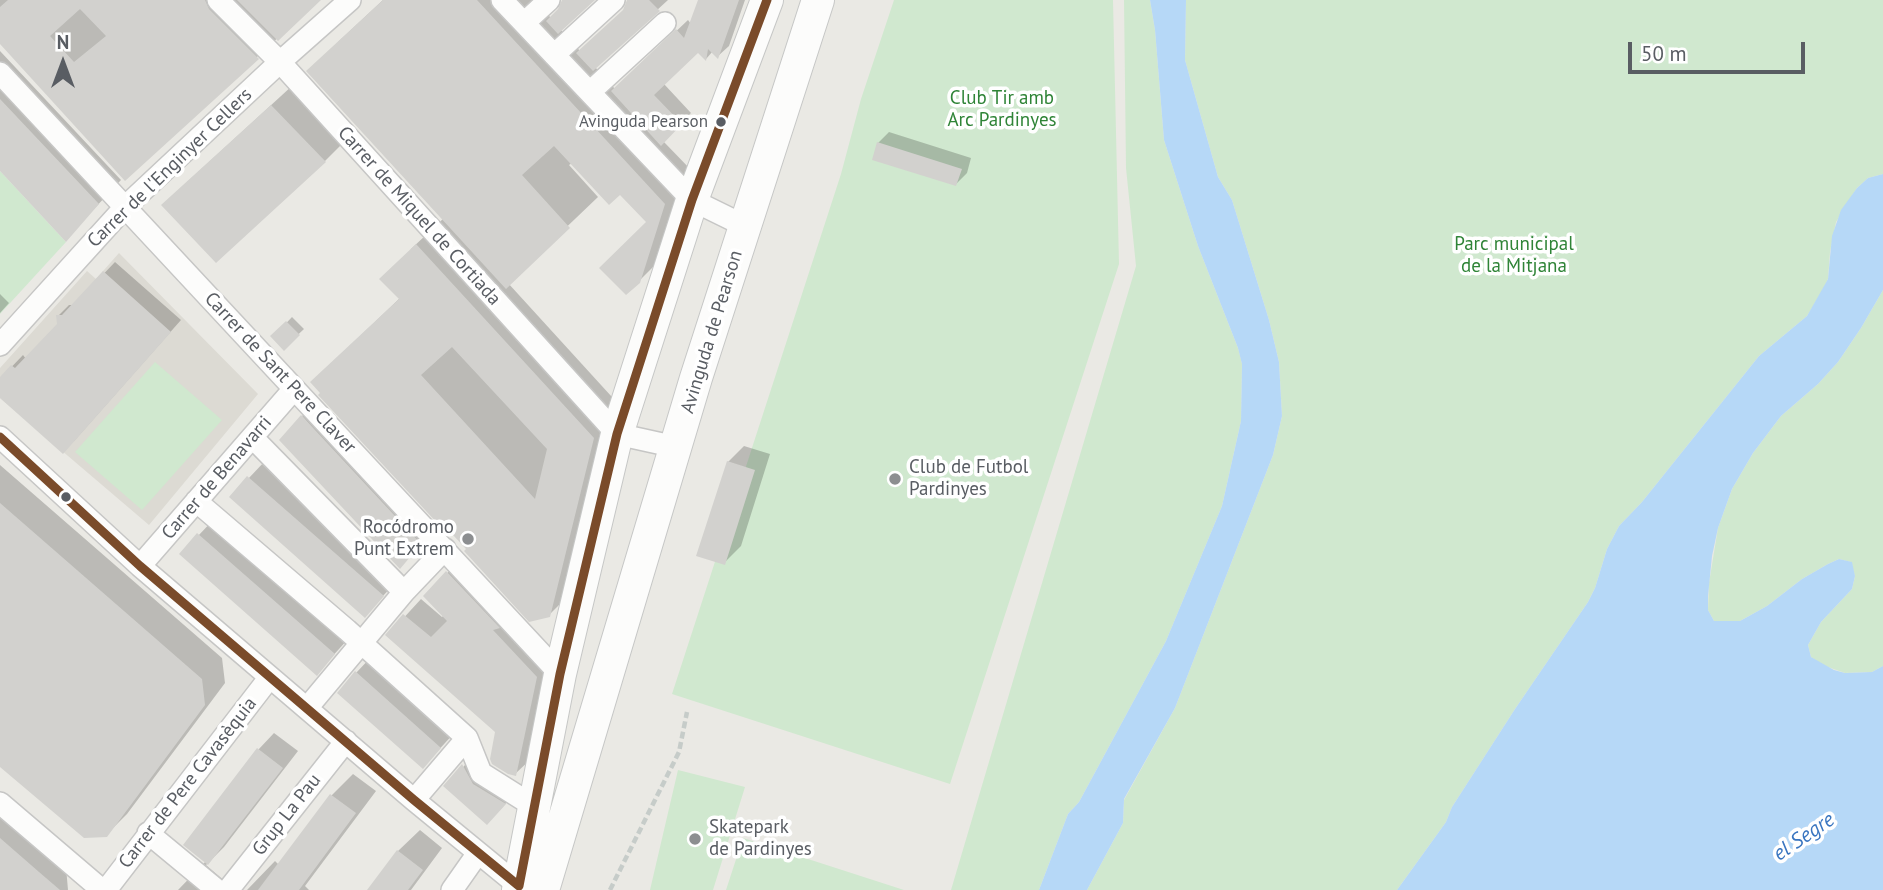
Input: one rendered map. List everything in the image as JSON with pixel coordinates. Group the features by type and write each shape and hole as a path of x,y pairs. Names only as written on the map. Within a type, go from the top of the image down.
{"street":[{"name":"Carrer de Miquel de Cortiada","path":"218,0 280,62 617,435"},
{"name":"Carrer de l'Enginyer Cellers","path":"0,345 125,207 350,0"},
{"path":"502,0 692,200 745,226"},
{"path":"524,23 549,0"},
{"path":"554,55 614,0"},
{"path":"526,889 535,807 563,661 617,435 692,200 767,0"},
{"name":"Avinguda de Pearson","path":"526,889 593,724 676,447 818,0"},
{"path":"590,92 665,23"},
{"name":"Carrer de Sant Pere Claver","path":"0,72 445,549 563,661"},
{"name":"Carrer de Benavarri","path":"140,566 294,389"},
{"path":"617,435 676,447"},
{"path":"0,437 140,566 414,800 526,889"},
{"path":"253,438 404,592"},
{"path":"196,501 363,644 467,738 481,773 535,807"},
{"path":"307,708 404,592 445,549"},
{"path":"563,661 587,672 599,672 611,666"},
{"path":"563,661 593,724"},
{"name":"Carrer de Pere Cavasèquia","path":"104,890 270,677"},
{"path":"414,800 467,738"},
{"name":"Grup La Pau","path":"228,890 346,741"},
{"path":"0,803 104,890"},
{"path":"148,833 217,890"},
{"path":"452,890 478,853"}],"path":[{"path":"610,890 679,752 687,712"}],"shaded area":[{"path":"119,253 258,394 149,525 0,398 0,368 87,271 96,279"}],"green space":[{"name":"Club de Futbol Pardinyes","path":"894,0 1113,0 1119,264 950,784 672,694 841,174 861,99"},
{"path":"1124,0 1150,0 1164,140 1198,246 1238,348 1242,364 1241,421 1222,506 1166,641 1079,802 1068,814 1039,890 951,890 1136,266 1126,168"},
{"name":"Parc municipal de la Mitjana","path":"1186,0 1883,0 1883,174 1868,178 1857,188 1836,222 1828,279 1822,292 1807,316 1759,356 1642,502 1619,526 1607,549 1588,602 1515,709 1452,807 1446,822 1397,890 1087,890 1123,823 1124,800 1175,708 1273,455 1282,416 1279,362 1269,320 1232,200 1218,177 1185,60"},
{"path":"0,171 66,242 0,314"},
{"path":"1883,290 1883,666 1872,672 1845,673 1822,665 1811,657 1808,645 1821,622 1852,589 1855,576 1851,562 1839,559 1828,564 1740,621 1714,621 1708,610 1709,583 1718,528 1732,489 1753,453 1781,416 1818,384 1838,362"},
{"path":"155,362 222,420 142,510 75,452"},
{"name":"Skatepark de Pardinyes","path":"678,770 745,787 713,890 650,890"},
{"path":"743,838 904,890 726,890"}],"water":[{"path":"1150,0 1186,0 1185,60 1218,177 1232,200 1269,320 1279,362 1282,416 1273,455 1175,708 1124,799 1123,823 1087,890 1039,890 1068,814 1079,802 1166,641 1222,506 1241,421 1242,364 1238,348 1198,246 1164,140"},
{"name":"el Segre","path":"1883,174 1883,290 1838,362 1818,384 1781,416 1753,453 1732,489 1718,528 1712,556 1708,610 1714,621 1740,621 1828,564 1839,559 1852,562 1855,576 1852,589 1821,622 1808,645 1811,657 1834,670 1845,673 1872,672 1883,666 1883,890 1397,890 1446,822 1452,807 1515,709 1588,602 1607,549 1619,526 1642,502 1759,356 1807,316 1828,279 1832,236 1841,210 1868,178"}],"building":[{"path":"8,0 205,0 209,9 259,59 125,181 0,44 0,7","holes":["80,9 106,36 74,62 50,36"]},
{"path":"237,0 321,0 278,41"},
{"path":"383,0 477,0 665,204 640,283 626,295 599,268 646,222 620,195 609,205 554,146 522,175 570,228 506,289 306,71"},
{"path":"562,0 595,0 558,34 546,21 558,9"},
{"path":"627,0 649,0 660,11 593,71 576,53 623,10"},
{"path":"698,0 739,0 718,59 708,49 706,61 698,53 654,95 682,124 661,146 611,91 676,29 684,38"},
{"path":"0,99 99,204 66,242 0,171"},
{"path":"271,105 326,162 216,263 161,205"},
{"path":"877,142 962,169 956,186 872,160"},
{"path":"416,244 594,438 550,617 529,622 441,522 439,525 318,395 320,393 310,382 399,299 379,279","holes":["452,347 547,449 535,499 421,375"]},
{"path":"103,271 171,332 63,454 0,398 0,377 11,365 15,368 57,324 56,315 62,315"},
{"path":"286,321 300,335 284,351 270,336"},
{"path":"301,415 421,544 400,569 279,440"},
{"path":"727,461 755,470 725,565 696,556"},
{"path":"247,476 384,596 365,618 229,497"},
{"path":"0,503 202,679 205,705 107,837 84,838 0,767"},
{"path":"197,533 335,654 317,676 179,554"},
{"path":"446,571 500,628 493,630 537,677 516,776 492,764 490,759 495,732 385,635 403,614 431,637 447,621 423,596"},
{"path":"355,671 441,748 423,769 337,693"},
{"path":"257,748 283,768 208,865 183,845"},
{"path":"462,764 473,784 506,804 487,825 443,786"},
{"path":"330,794 356,813 299,890 258,890"},
{"path":"0,838 39,872 60,890 0,890"},
{"path":"397,850 423,870 408,890 367,890"}],"transit line":[{"path":"0,437 140,566 519,886 560,674 617,434 692,200 767,0"}],"place":[{"name":"Avinguda Pearson","path":"721,122"},
{"name":"Club de Futbol Pardinyes","path":"895,479"},
{"name":"Rocódromo Punt Extrem","path":"468,539"},
{"name":"Skatepark de Pardinyes","path":"695,839"}],"park label":[{"name":"Club Tir amb Arc Pardinyes","path":"1002,110"}]}
